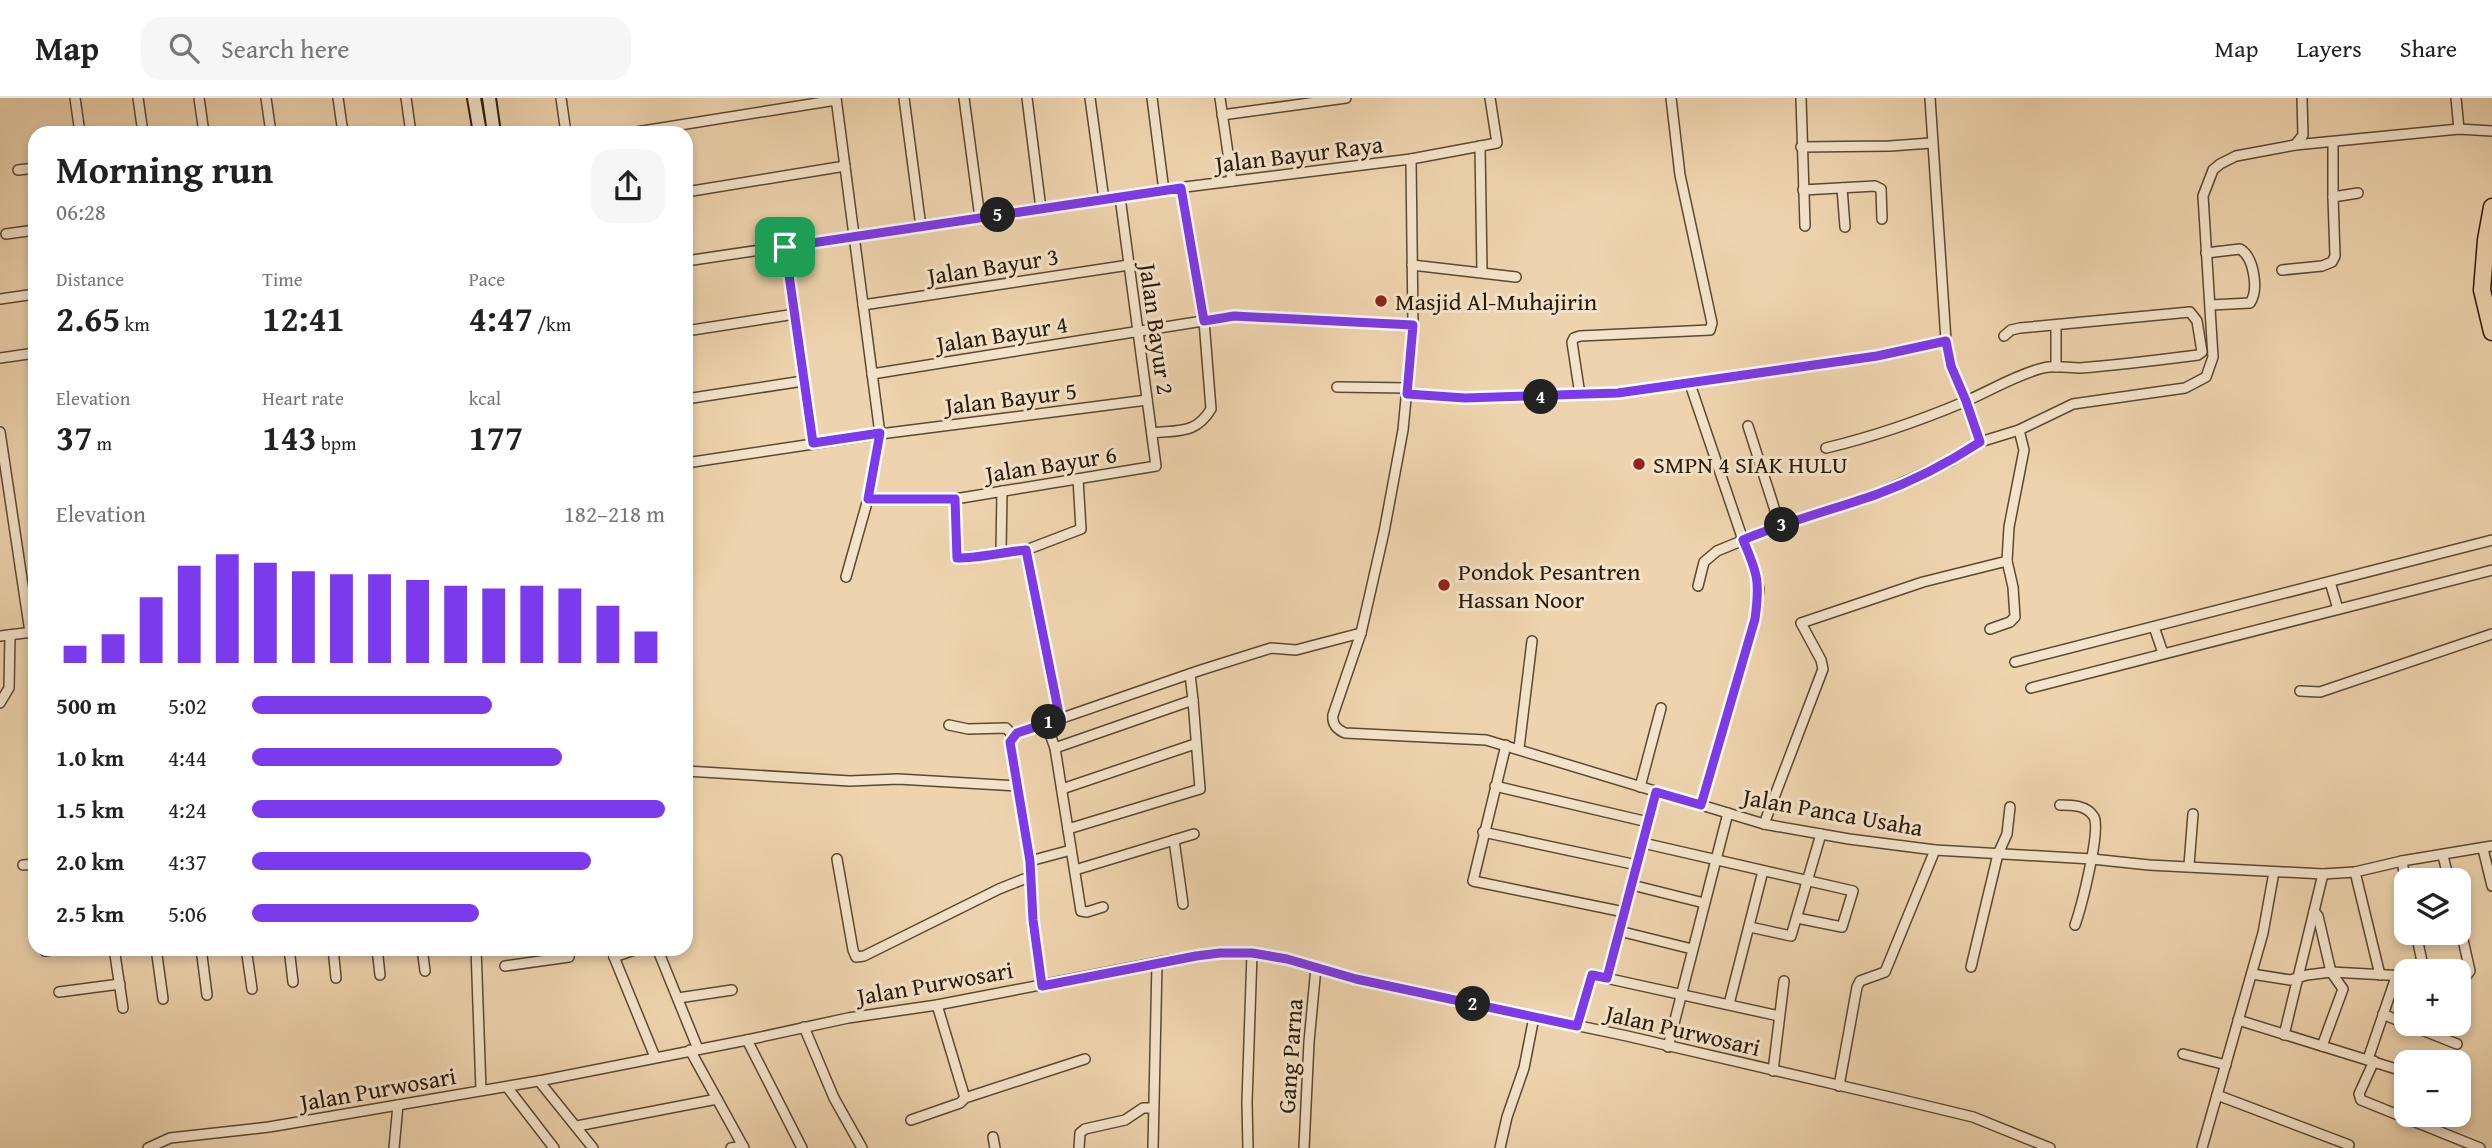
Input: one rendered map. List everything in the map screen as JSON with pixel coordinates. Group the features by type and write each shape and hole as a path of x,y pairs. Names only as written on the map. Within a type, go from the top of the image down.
{"highway":[{"path":"2492,207 2482,290 2492,332"}],"street":[{"path":"75,98 79,126"},
{"path":"138,98 142,126"},
{"path":"199,98 203,126"},
{"path":"266,98 270,126"},
{"path":"338,98 342,126"},
{"path":"406,98 410,126"},
{"path":"474,98 479,126"},
{"path":"489,98 493,126"},
{"path":"561,98 565,126"},
{"path":"904,98 921,227"},
{"path":"964,98 980,218"},
{"path":"1027,98 1041,209"},
{"path":"1090,98 1104,200"},
{"path":"1152,98 1164,191"},
{"path":"1220,98 1232,181"},
{"path":"1223,115 1346,98"},
{"path":"1482,272 1480,146 1497,142 1490,98"},
{"path":"1580,395 1572,342 1574,338 1710,330 1712,323 1680,175 1671,98"},
{"path":"1801,98 1805,226"},
{"path":"1930,98 1946,341 1951,366 1980,442"},
{"path":"2295,145 2302,135 2302,98"},
{"path":"2456,98 2459,129"},
{"path":"672,126 836,99 880,433 868,499 846,577"},
{"path":"1698,586 1707,557 1780,526 1877,494 1951,461 1980,442 2020,430 2073,404 2185,388 2206,377 2213,357 2203,196 2213,170 2220,164 2236,156 2295,145 2459,129 2492,131"},
{"path":"1801,147 1931,143"},
{"path":"2282,270 2322,266 2332,262 2335,256 2333,143"},
{"name":"Jalan Bayur Raya","path":"693,260 1181,188 1411,159 1480,146"},
{"name":"Jalan Panca Usaha","path":"1411,159 1413,325 1408,391 1384,532 1360,633 1334,710 1333,719 1338,730 1486,740 1764,824 1935,850 2323,874 2356,872 2402,861 2487,848"},
{"path":"693,191 845,166"},
{"path":"18,170 28,169"},
{"path":"1803,190 1875,186 1881,189 1882,219"},
{"path":"1153,433 1187,430 1204,421 1211,410 1204,321 1181,188"},
{"path":"1842,188 1845,227"},
{"path":"2333,197 2358,193"},
{"name":"Jalan Bayur 2","path":"1120,197 1156,466"},
{"path":"6,234 28,231"},
{"path":"785,247 813,443"},
{"path":"2206,253 2240,249 2244,251 2249,256 2254,286 2254,297 2250,303 2211,305"},
{"name":"Jalan Bayur 3","path":"863,305 1129,265"},
{"path":"1412,265 1516,277"},
{"path":"0,299 28,295"},
{"path":"1826,448 1876,434 1966,401 1999,384 2044,368 2081,368 2186,357 2202,352 2197,321 2190,312 2011,330 2004,336"},
{"path":"693,330 795,314"},
{"name":"Jalan Bayur 4","path":"872,374 1234,316 1413,325"},
{"path":"2056,326 2056,367"},
{"path":"1337,387 1465,398 1580,395 1690,384 1769,370 1877,356 1946,341"},
{"path":"0,358 28,354"},
{"path":"693,398 803,381"},
{"path":"1690,384 1754,566 1759,589 1755,619 1701,805"},
{"name":"Jalan Bayur 5","path":"693,463 880,433 1147,400"},
{"path":"1748,426 1780,526"},
{"path":"1990,629 2010,622 2015,617 2007,561 2010,527 2024,450 2020,430"},
{"path":"0,432 28,607"},
{"name":"Jalan Bayur 6","path":"868,499 955,499 1156,466"},
{"path":"955,499 957,558 1026,550 1081,529 1078,479"},
{"path":"1001,552 1002,491"},
{"path":"2015,662 2492,540"},
{"path":"1026,550 1060,719"},
{"path":"1764,824 1823,669 1801,623 1923,582 2007,561"},
{"path":"2031,688 2492,570"},
{"path":"2330,582 2337,609"},
{"path":"2154,626 2163,653"},
{"path":"0,703 9,688 5,636 28,633"},
{"path":"1042,986 1033,920 1030,861 1010,742 1013,735 1271,648 1296,650 1360,633"},
{"path":"2300,691 2320,692 2492,634"},
{"path":"1518,748 1532,641"},
{"path":"1068,829 1200,789 1190,674"},
{"path":"1055,748 1193,700"},
{"path":"1640,786 1661,708"},
{"path":"1046,723 1055,748 1081,911 1103,908"},
{"path":"949,725 968,729 1006,728 1013,735"},
{"path":"1062,789 1195,744"},
{"path":"1506,745 1473,881 1624,912"},
{"path":"693,771 850,781 898,779 1018,786"},
{"path":"1495,786 1648,822"},
{"path":"1607,978 1656,792"},
{"path":"2060,805 2076,804 2086,809 2094,817 2095,824 2092,859 2076,925"},
{"path":"1971,967 1998,854 2007,834 2011,807"},
{"path":"1668,1046 1728,813"},
{"path":"2189,865 2193,814"},
{"path":"1483,832 1637,865"},
{"path":"1075,870 1194,834"},
{"path":"1750,927 1791,936 1821,834"},
{"path":"1174,840 1183,904"},
{"path":"1643,843 1853,891 1842,927 1797,918"},
{"path":"2487,848 2492,886"},
{"path":"1030,861 1071,850"},
{"path":"1839,1086 1857,987 1860,981 1885,972 1935,850"},
{"path":"2443,856 2446,868"},
{"path":"837,859 856,957 864,956 999,889 1024,879 1031,880"},
{"path":"2402,861 2403,868"},
{"path":"23,865 28,865"},
{"path":"1729,1004 1763,871"},
{"path":"2202,1148 2263,933 2274,872"},
{"path":"2356,872 2380,975"},
{"path":"2284,1035 2300,978 2323,874"},
{"path":"1632,885 1704,903"},
{"path":"2314,911 2318,916 2331,972 2343,989 2322,1046"},
{"path":"1619,931 1692,949"},
{"path":"2307,938 2324,940"},
{"name":"Jalan Purwosari","path":"148,1148 170,1138 269,1127 507,1087 848,1018 937,1005 1157,963 1220,953 1252,953 1287,959 1356,979 1668,1046 1973,1117 2050,1148"},
{"path":"1248,1148 1252,953"},
{"path":"115,956 123,1008"},
{"path":"157,956 163,999"},
{"path":"202,956 207,995"},
{"path":"247,956 252,989"},
{"path":"290,956 293,982"},
{"path":"334,956 336,978"},
{"path":"378,956 380,975"},
{"path":"423,956 425,971"},
{"path":"475,956 481,1090"},
{"path":"505,966 569,956"},
{"path":"614,956 655,1058"},
{"path":"660,956 678,998 694,1050 743,1147 731,1148"},
{"path":"1153,1148 1157,963"},
{"name":"Gang Parna","path":"1304,1148 1316,967"},
{"path":"2252,974 2290,980 2331,972 2394,976"},
{"path":"1577,1026 1592,975 1779,1016"},
{"path":"1773,1071 1784,981"},
{"path":"60,992 120,984"},
{"path":"678,998 732,990"},
{"path":"2394,992 2384,1014 2359,1094 2361,1100 2480,1148"},
{"path":"937,1005 965,1098"},
{"path":"2384,1014 2394,1018"},
{"path":"1500,1148 1524,1068 1534,1017"},
{"path":"2238,1020 2394,1068"},
{"path":"804,1027 834,1098 862,1148"},
{"path":"2437,1036 2457,1044"},
{"path":"747,1040 802,1148"},
{"path":"2183,1054 2226,1065"},
{"path":"911,1120 960,1103 965,1098 1085,1059"},
{"path":"539,1081 593,1148"},
{"path":"507,1087 554,1148"},
{"path":"2217,1095 2349,1145"},
{"path":"577,1126 717,1099"},
{"path":"394,1148 398,1105"},
{"path":"1079,1148 1080,1133 1085,1129 1125,1120 1138,1110 1153,1108"},
{"path":"993,1137 995,1148"}],"place":[{"name":"Masjid Al-Muhajirin","path":"1381,301"},
{"name":"SMPN 4 SIAK HULU","path":"1639,464"},
{"name":"Pondok Pesantren Hassan Noor","path":"1444,585"}],"route":[{"path":"1181,188 1204,321 1234,316 1413,325 1407,394 1520,398 1618,393 1877,356 1946,341 1951,366 1980,442 1951,461 1877,494 1743,540 1754,566 1759,589 1755,619 1701,805 1656,792 1607,978 1592,975 1577,1026 1356,979 1287,959 1252,953 1196,956 1042,986 1033,920 1030,861 1010,738 1017,733 1060,719 1026,550 957,558 955,499 868,499 880,433 813,443 785,247 1181,188"}]}
